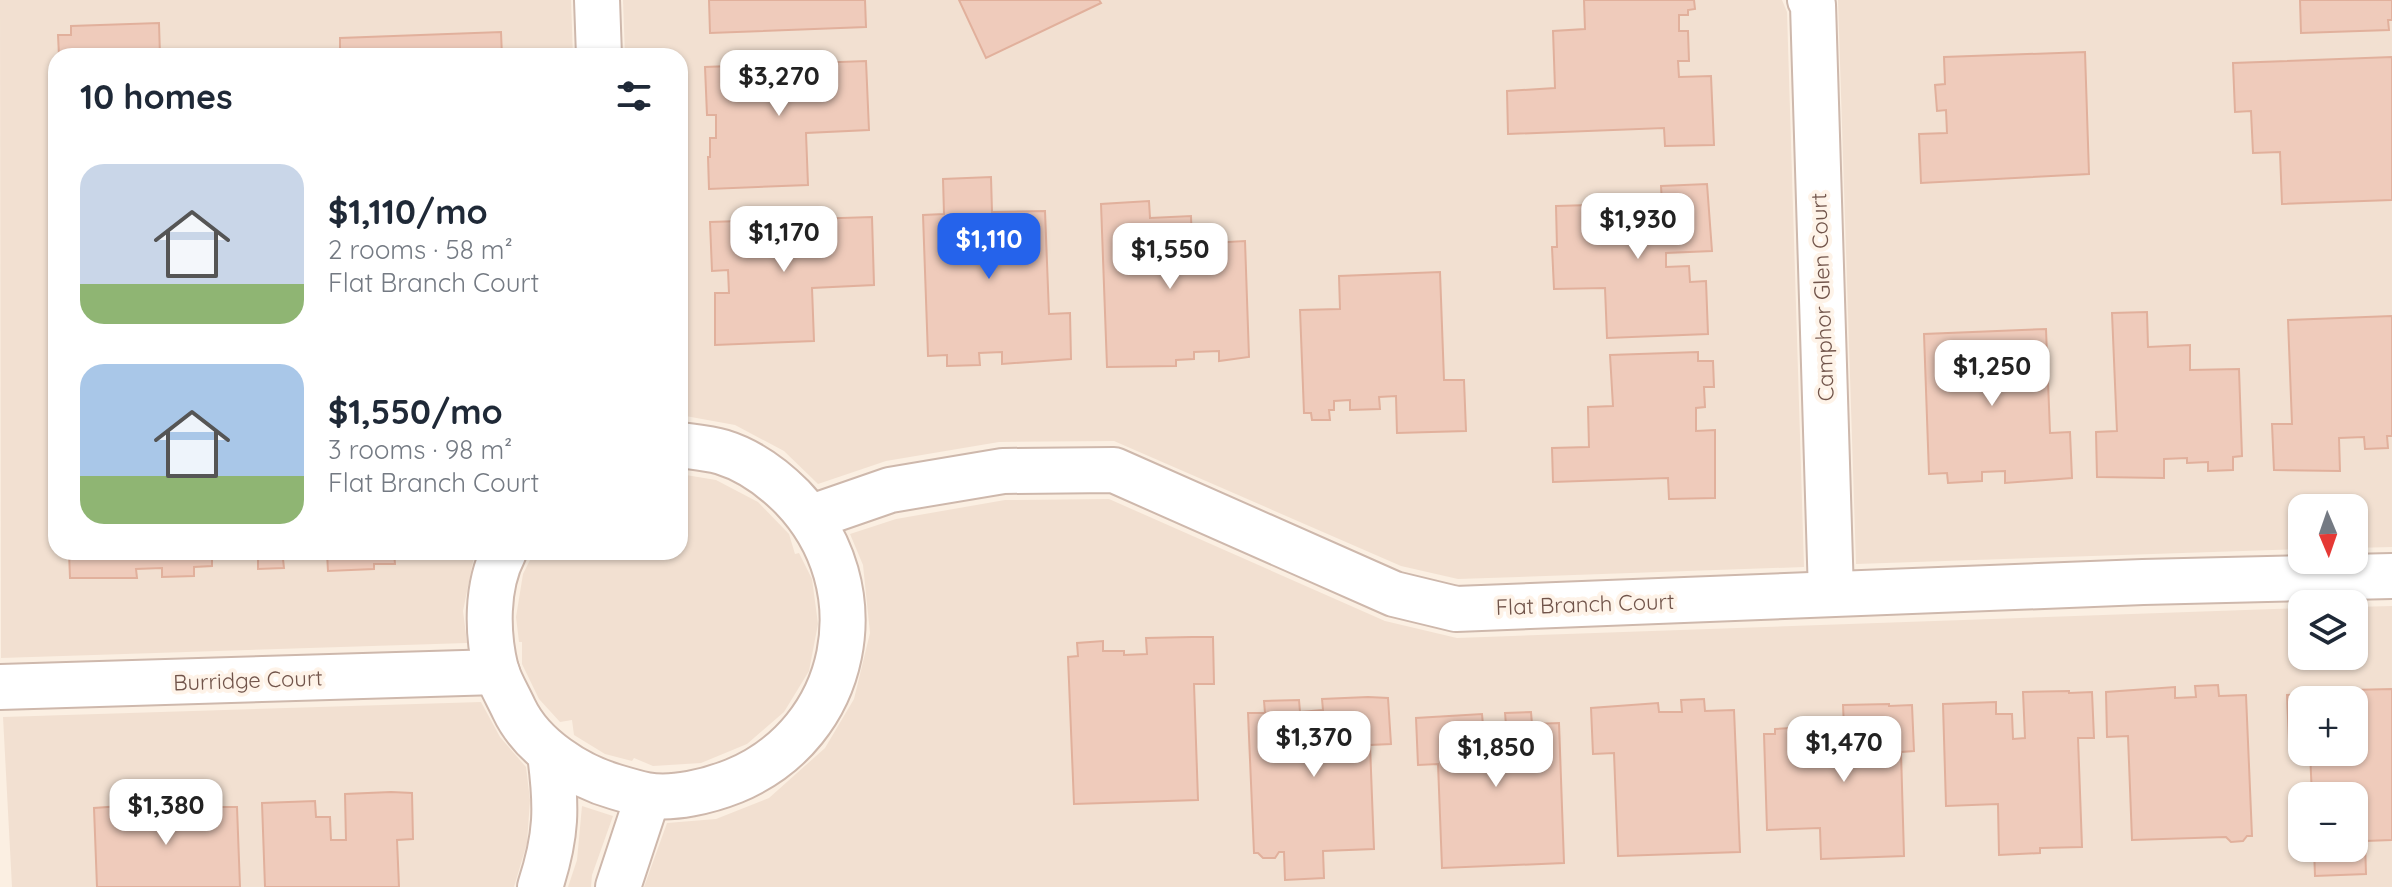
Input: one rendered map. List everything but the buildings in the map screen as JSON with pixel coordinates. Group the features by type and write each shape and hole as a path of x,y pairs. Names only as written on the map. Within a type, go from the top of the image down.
{"street":[{"path":"597,0 599,48"},
{"name":"Camphor Glen Court","path":"1810,0 1831,594"},
{"path":"500,560 489,617 497,672 518,716 550,754 596,781 648,796 706,792 760,770 803,732 833,683 844,626 837,569 812,517 773,478 724,452 688,446"},
{"name":"Flat Branch Court","path":"812,517 890,490 1003,471 1114,470 1394,594 1456,609 2392,576"},
{"name":"Burridge Court","path":"0,687 497,672"},
{"path":"540,887 552,850 556,799 550,754"},
{"path":"618,887 648,796"}],"shaded area":[{"path":"0,0 571,0 573,48 48,48 48,560 473,560 463,611 467,643 1,658"},
{"path":"623,0 1782,0 1787,12 1804,567 1458,579 1401,566 1114,441 999,442 886,461 818,484 784,451 735,425 688,416 688,48 625,48"},
{"path":"1838,0 2392,0 2392,547 2368,548 2368,494 2288,494 2288,549 1856,564"},
{"path":"688,475 716,480 758,502 789,534 795,554 799,553 812,579 818,624 809,671 784,712 747,744 701,763 653,766 634,758 632,761 605,754 574,735 572,720 560,722 539,699 522,664 522,642 519,642 516,617 523,574 530,560 688,560"},
{"path":"1109,499 1385,621 1457,638 2288,608 2288,670 2368,670 2368,607 2392,606 2392,887 644,887 667,823 716,819 769,798 825,748 854,699 870,633 863,565 850,534 896,519 1005,500"},
{"path":"481,702 500,737 526,767 530,800 527,843 514,887 12,887 3,717"},
{"path":"582,806 613,816 592,875 591,887 568,887 577,860"}]}
